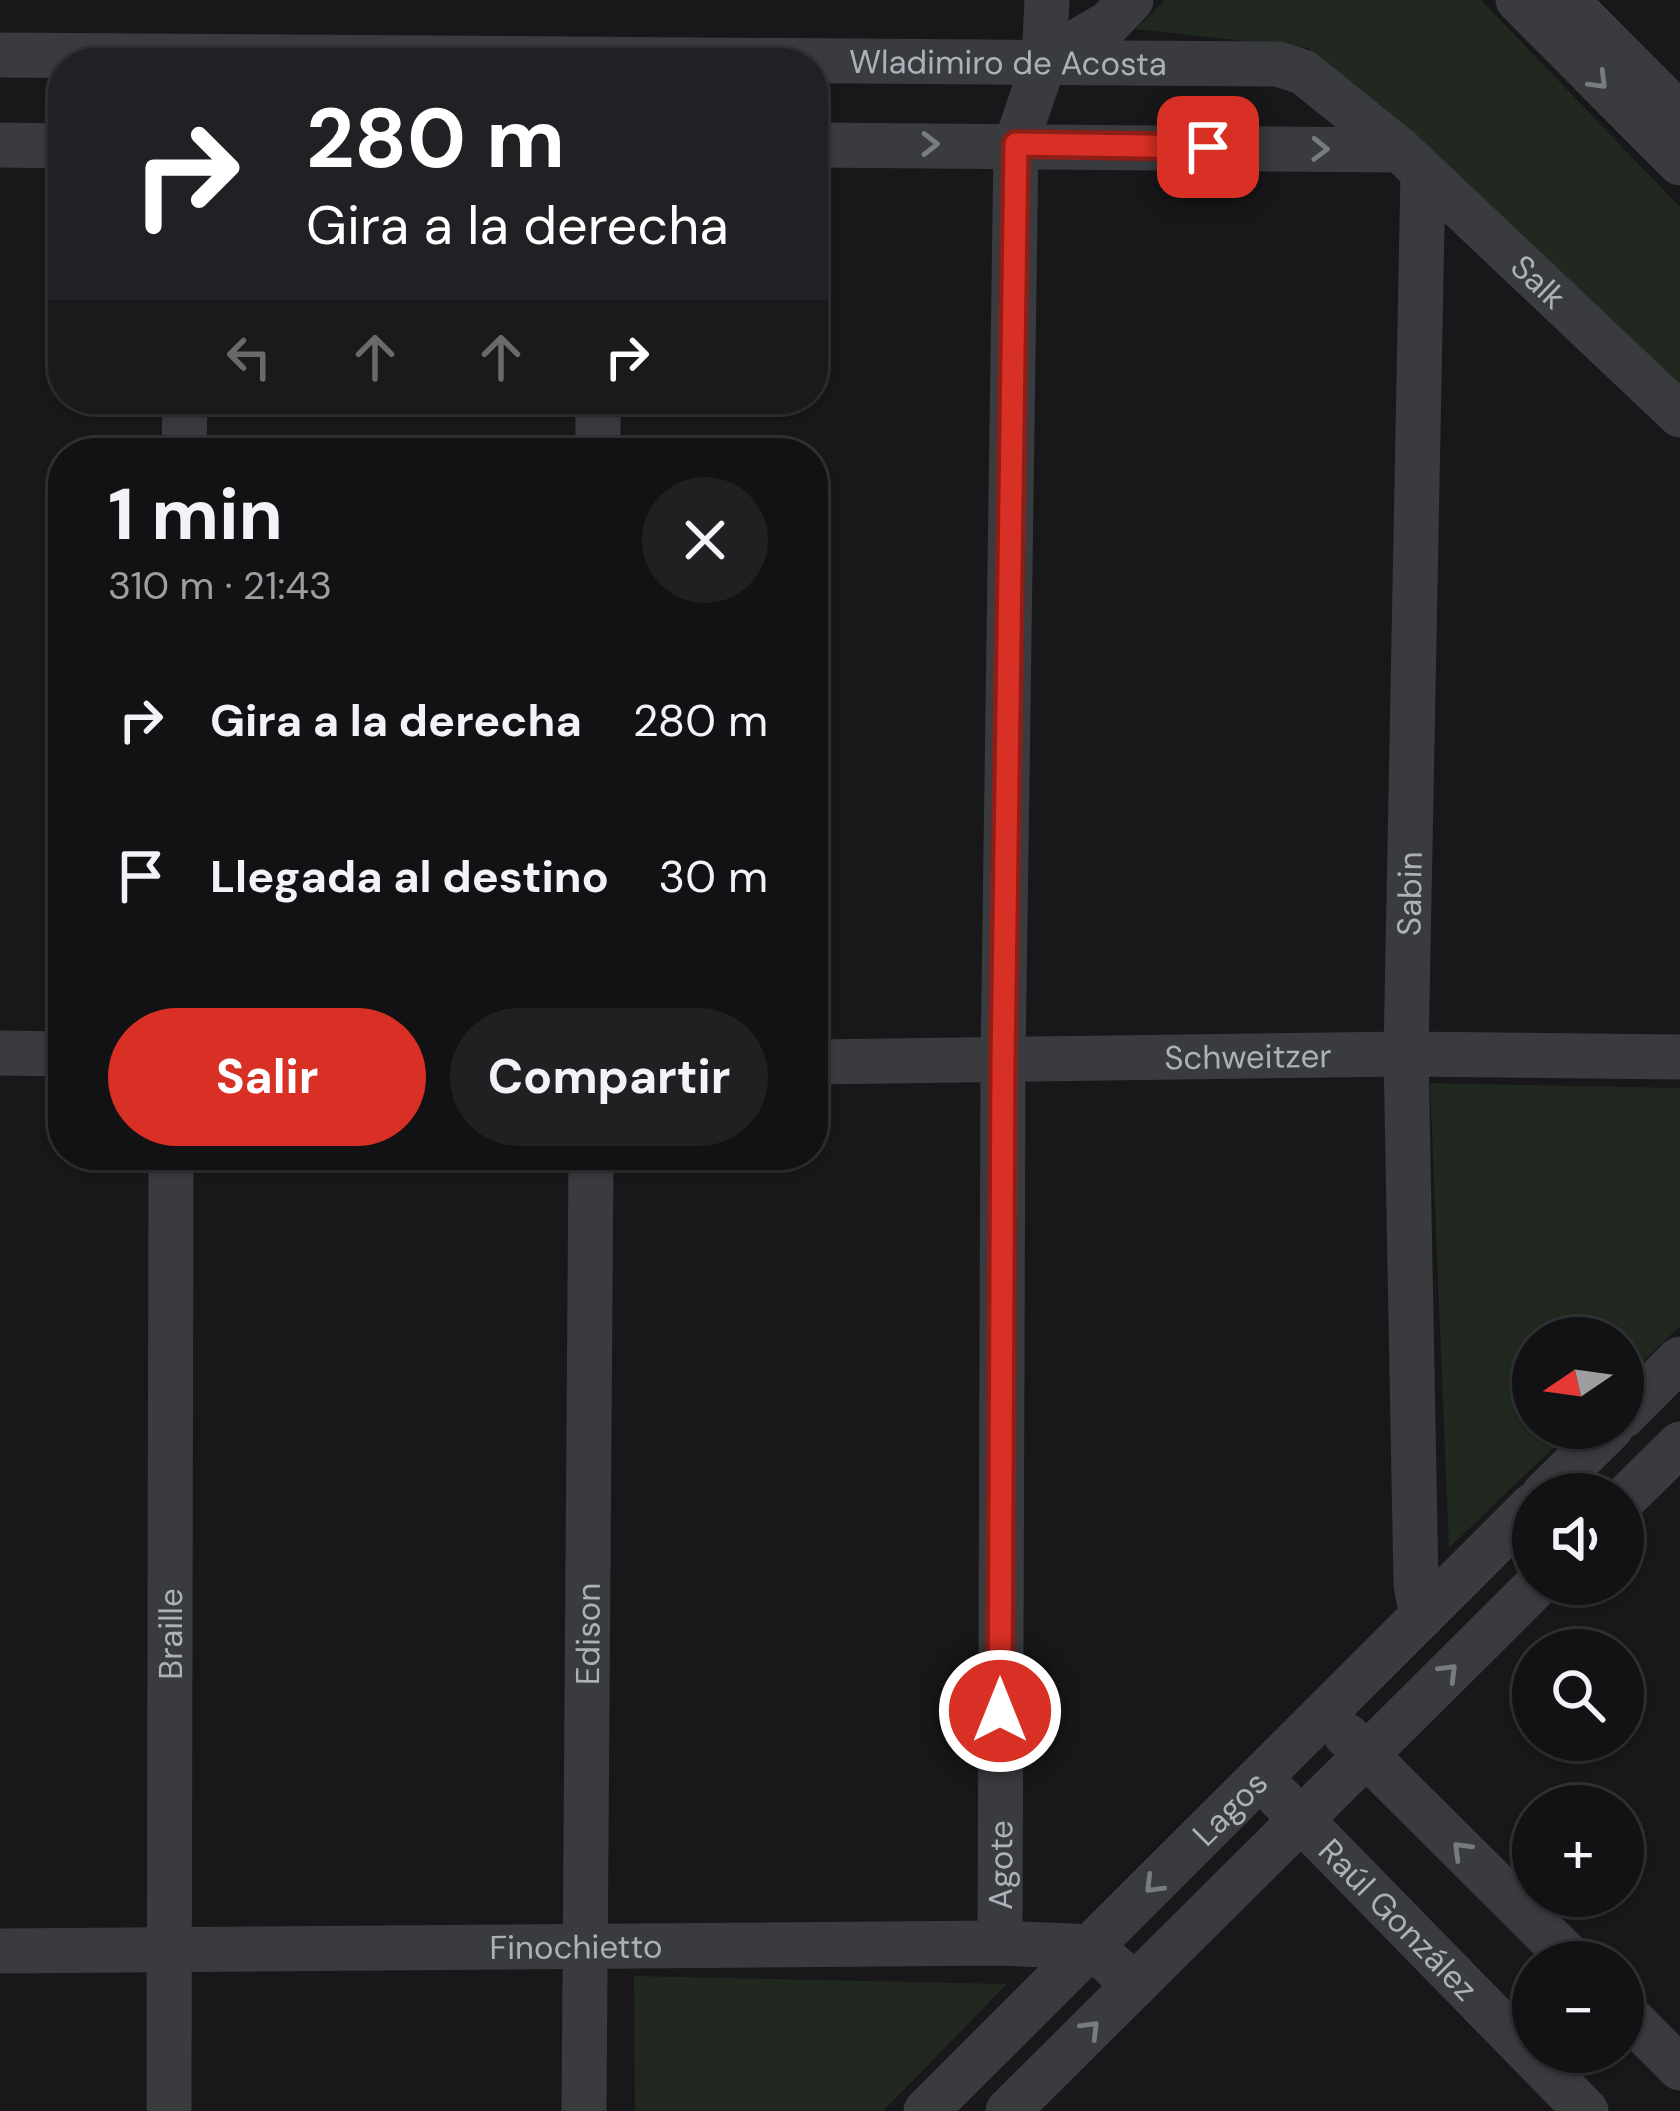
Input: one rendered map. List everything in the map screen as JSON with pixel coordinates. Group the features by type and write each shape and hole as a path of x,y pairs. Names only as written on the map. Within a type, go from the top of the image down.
{"street":[{"name":"Agote","path":"1000,1943 1003,1062 1016,144 1044,62 1047,0"},
{"path":"1044,62 1109,23 1131,0"},
{"path":"1518,0 1680,163"},
{"path":"1567,0 1680,115"},
{"name":"Wladimiro de Acosta","path":"0,55 48,56"},
{"name":"Wladimiro de Acosta","path":"828,61 1278,64 1303,72 1411,161"},
{"path":"828,145 1016,144 1411,161"},
{"path":"0,145 48,146"},
{"name":"Salk","path":"1411,161 1680,415"},
{"name":"Sabin","path":"1411,161 1406,1054 1416,1584 1422,1616"},
{"path":"0,1053 48,1054"},
{"name":"Schweitzer","path":"828,1062 1406,1054 1680,1057"},
{"name":"Braille","path":"169,2111 171,1170"},
{"name":"Edison","path":"584,2111 591,1170"},
{"path":"1644,1395 1680,1359"},
{"path":"1644,1479 1680,1444"},
{"path":"1565,1473 1590,1449"},
{"name":"Lagos","path":"926,2111 1512,1526"},
{"name":"Lagos","path":"1008,2111 1517,1605"},
{"path":"1324,1714 1553,1941"},
{"name":"Raúl González","path":"1260,1778 1586,2111"},
{"name":"Finochietto","path":"0,1951 1000,1943 1092,1947"},
{"path":"1092,1947 1136,1985"},
{"path":"1644,2033 1680,2068"}],"shaded area":[{"path":"1165,0 1481,0 1680,207 1680,397 1308,48 1135,29"},
{"path":"1430,1083 1680,1088 1680,1326 1644,1361 1644,1317 1512,1317 1512,1449 1552,1449 1527,1473 1512,1473 1512,1488 1449,1548"},
{"path":"634,1976 1007,1984 883,2111 635,2111"}],"route":[{"path":"1000,1711 1003,1062 1016,144 1208,147"}]}
